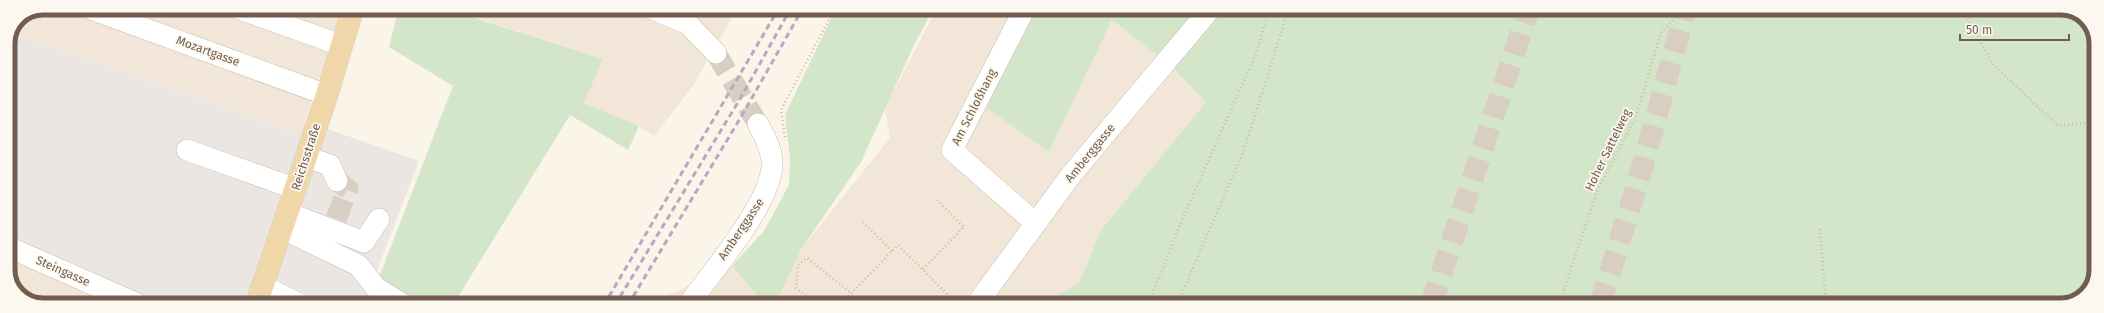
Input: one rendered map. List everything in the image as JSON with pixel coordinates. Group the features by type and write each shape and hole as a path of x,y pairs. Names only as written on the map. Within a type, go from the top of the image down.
{"main road":[{"name":"Reichsstraße","path":"259,295 327,95 351,15"}],"street":[{"name":"Mozartgasse","path":"107,15 327,95"},
{"path":"257,15 341,45"},
{"path":"667,15 688,24 716,53"},
{"name":"Am Schloßhang","path":"1021,15 952,150 1035,223"},
{"name":"Amberggasse","path":"982,298 994,284 1035,223 1081,163 1205,15"},
{"name":"Amberggasse","path":"693,298 744,228 766,192 771,176 772,161 770,147 758,124"},
{"path":"187,150 296,189"},
{"path":"306,157 330,165 337,181"},
{"path":"285,221 334,224 364,242 380,219"},
{"path":"285,221 358,266 376,288 392,298"},
{"name":"Steingasse","path":"15,250 124,298"},
{"path":"259,295 273,298"}],"path":[{"path":"786,142 781,110 831,15"},
{"path":"1151,298 1182,220 1255,56 1268,15"},
{"path":"1180,298 1244,150 1287,15"},
{"name":"Hoher Sattelweg","path":"1561,298 1597,191 1635,119 1661,33 1677,15"},
{"path":"1966,15 1993,64 2058,126 2089,123"},
{"path":"923,268 964,227 937,200"},
{"path":"863,222 892,251"},
{"path":"1820,229 1825,298"},
{"path":"846,298 898,245 923,268 951,298"},
{"path":"810,298 796,288 798,265 807,258 851,293"}],"shaded area":[{"path":"43,15 342,15 300,134 17,33 17,32 23,23 32,17"},
{"path":"468,15 733,15 694,84 654,136 639,126 584,103 603,59"},
{"path":"933,15 1033,15 1049,152 1112,20 1173,68 1206,102 1101,230 1079,283 1052,298 777,298 802,248 890,138 885,108"},
{"path":"17,33 300,134 305,121 419,161 376,273 385,284 410,298 130,298 15,242 15,43"},
{"path":"15,242 130,298 40,298 31,295 23,290 16,277"},
{"path":"732,266 760,298 662,298"}],"green space":[{"path":"397,15 466,15 603,59 584,103 639,126 628,150 570,115 457,298 410,298 384,284 380,275 453,86 389,47"},
{"path":"833,15 930,15 915,43 861,162 802,248 778,298 760,298 732,266 764,231 789,185 790,158 785,115"},
{"path":"1029,15 2064,15 2081,23 2086,31 2089,41 2089,273 2086,282 2079,291 2072,296 2061,298 1052,298 1079,283 1101,230 1206,102 1173,68 1112,20 1049,152 987,108"}],"tunnel":[{"path":"1433,298 1527,15"},
{"path":"1602,298 1643,165 1684,15"},
{"path":"716,53 758,124"},
{"path":"336,219 348,189 337,181"}],"railway":[{"path":"608,298 775,15"},
{"path":"619,298 740,99 787,15"},
{"path":"632,298 741,117 799,15"}]}
